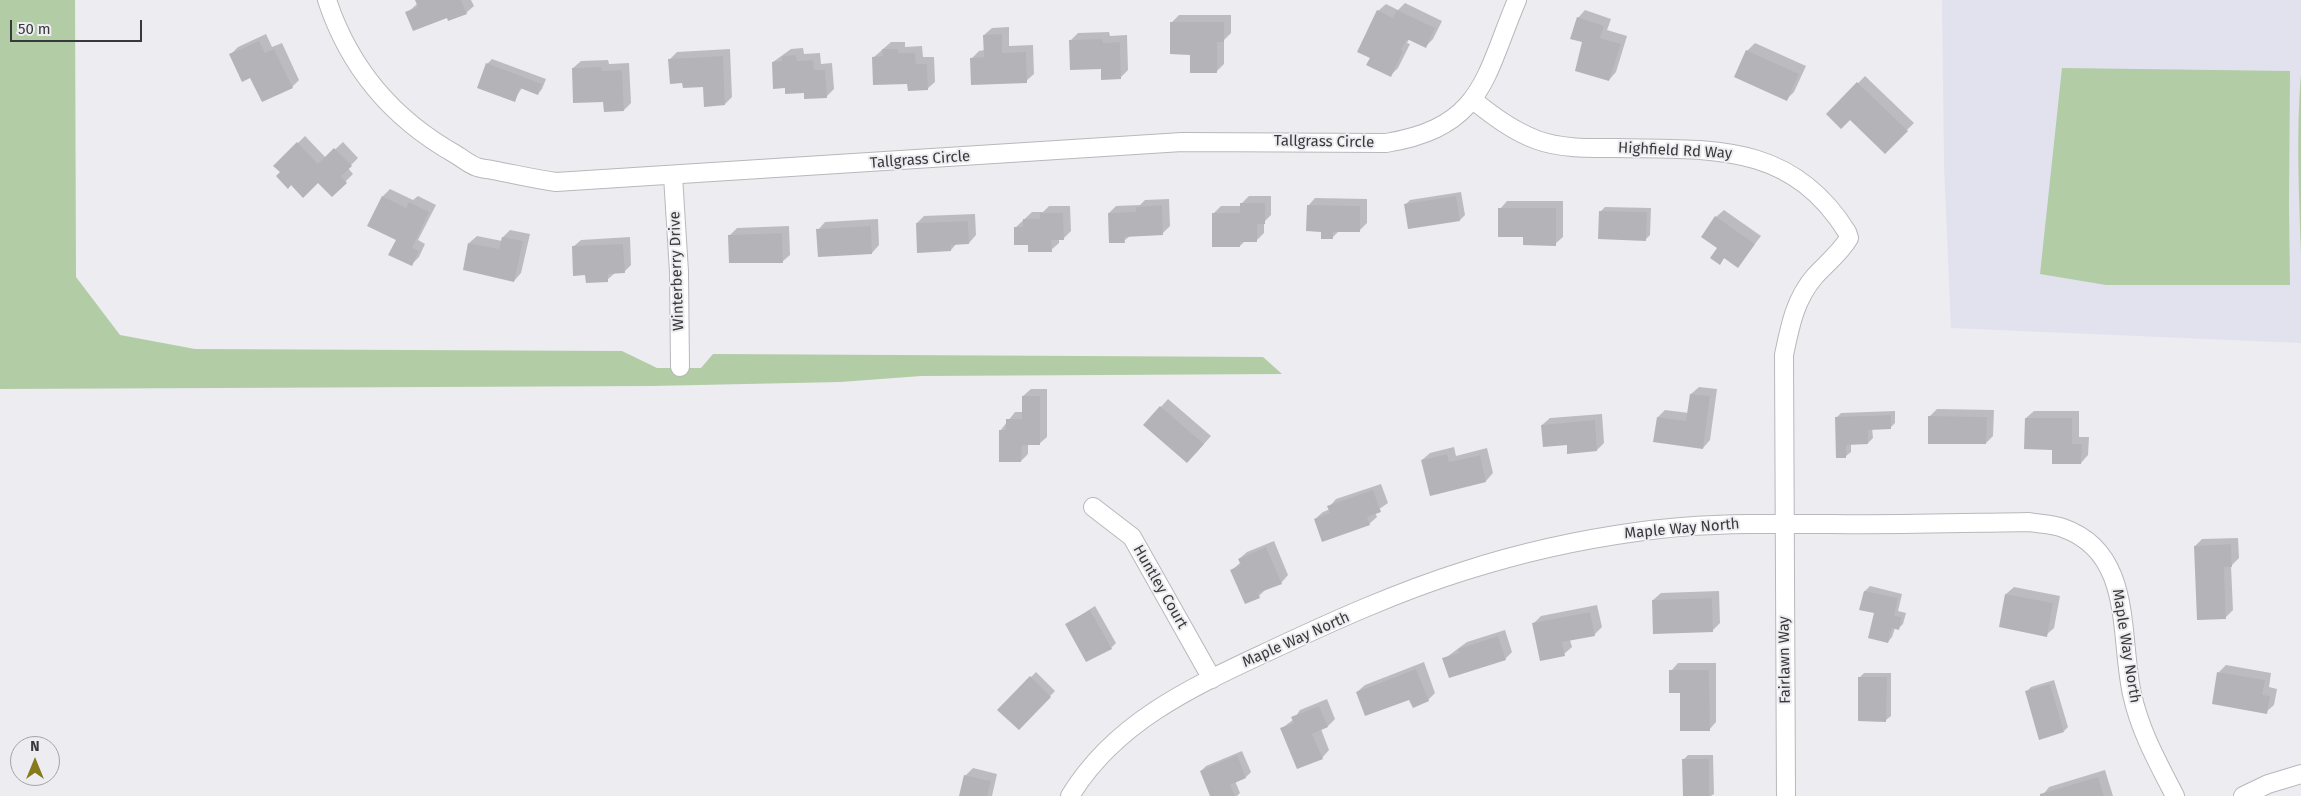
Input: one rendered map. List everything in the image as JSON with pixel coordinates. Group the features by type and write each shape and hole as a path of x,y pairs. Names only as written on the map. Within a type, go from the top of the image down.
{"street":[{"name":"Tallgrass Circle","path":"328,0 335,23 367,80 390,107 433,142 477,167 556,182 1182,142 1386,143 1424,134 1456,115 1473,100 1489,74 1517,0"},
{"name":"Highfield Rd Way","path":"1473,100 1494,117 1515,130 1538,140 1563,146 1700,149 1741,154 1767,162 1805,184 1824,201 1840,220 1849,238 1844,247 1814,277 1802,295 1792,314 1784,355 1784,524"},
{"name":"Winterberry Drive","path":"672,176 679,272 680,367"},
{"name":"Huntley Court","path":"1093,507 1132,537 1212,679"},
{"name":"Maple Way North","path":"1070,796 1094,762 1111,743 1131,727 1212,679 1318,629 1396,596 1463,571 1530,552 1638,531 1714,525 2029,522 2062,528 2094,546 2101,554 2116,584 2121,604 2128,676 2138,716 2152,753 2175,796"},
{"name":"Fairlawn Way","path":"1784,524 1786,796"},
{"path":"2243,796 2268,784 2301,774"}],"shaded area":[{"path":"1942,0 2301,0 2301,343 1951,328 1944,165"}],"green space":[{"path":"0,0 75,0 76,277 120,335 195,349 622,351 657,368 701,368 713,354 1263,357 1282,374 921,376 840,382 651,386 0,389"},
{"path":"2062,68 2290,71 2290,285 2106,285 2040,274"},
{"path":"2301,73 2301,255 2298,141"}],"building":[{"path":"415,0 461,0 467,14 448,21 447,18 413,31 405,12 418,7"},
{"path":"1377,10 1393,18 1397,10 1435,28 1426,48 1407,39 1391,77 1366,65 1370,58 1357,52"},
{"path":"1577,17 1604,26 1600,38 1621,44 1609,81 1575,71 1582,42 1570,39"},
{"path":"1170,22 1224,22 1224,42 1217,42 1217,73 1190,73 1190,55 1170,54"},
{"path":"1002,34 1002,53 1026,52 1027,83 971,85 970,58 984,57 983,35"},
{"path":"1102,39 1103,43 1120,42 1121,79 1101,80 1101,69 1070,70 1069,40"},
{"path":"259,41 265,53 274,49 293,88 262,102 250,78 242,82 229,54"},
{"path":"882,49 898,49 898,53 915,53 916,64 927,64 928,90 908,91 907,84 873,85 872,57 883,56"},
{"path":"1746,50 1799,74 1787,101 1734,77"},
{"path":"796,55 797,61 813,60 814,70 825,70 827,98 804,99 804,93 785,94 785,88 773,89 772,62 782,61 782,56"},
{"path":"723,56 725,105 704,107 703,87 683,88 682,83 670,84 668,59"},
{"path":"486,63 542,84 538,95 520,88 515,102 477,88"},
{"path":"601,67 602,71 622,70 624,111 604,112 603,102 573,103 572,68"},
{"path":"1857,82 1908,131 1885,154 1850,120 1841,129 1826,114"},
{"path":"297,142 318,164 334,148 352,166 341,176 347,183 332,197 318,183 303,198 291,185 288,189 276,176 280,172 273,166"},
{"path":"382,196 406,208 409,202 429,212 412,248 419,251 412,266 388,255 396,240 367,226"},
{"path":"1456,196 1460,221 1408,229 1404,204"},
{"path":"1240,203 1265,203 1265,224 1257,224 1257,242 1240,242 1240,247 1212,247 1212,213 1240,213"},
{"path":"1162,205 1163,235 1124,237 1125,243 1109,243 1108,213 1136,212 1136,207"},
{"path":"1307,205 1360,206 1360,232 1333,232 1333,239 1321,239 1321,232 1306,231"},
{"path":"1498,208 1556,208 1556,246 1523,245 1523,237 1498,237"},
{"path":"1599,211 1647,212 1646,241 1598,239"},
{"path":"1040,213 1063,213 1064,240 1051,240 1052,252 1028,252 1028,245 1014,245 1014,227 1023,227 1023,219 1040,219"},
{"path":"1715,216 1755,244 1738,268 1724,258 1720,265 1710,258 1717,248 1701,237"},
{"path":"968,221 969,244 951,245 951,251 917,253 916,223"},
{"path":"871,226 872,254 818,257 816,229"},
{"path":"782,233 783,263 729,263 728,235"},
{"path":"502,237 523,241 514,282 463,270 468,243 499,249"},
{"path":"623,244 625,273 608,274 608,282 586,283 585,275 573,276 572,246"},
{"path":"1690,394 1710,396 1703,449 1653,442 1657,417 1686,421"},
{"path":"1022,396 1040,396 1040,445 1022,445 1021,462 999,462 999,430 1006,430 1006,419 1022,419"},
{"path":"1160,406 1204,444 1187,463 1143,425"},
{"path":"1891,415 1891,429 1868,430 1868,444 1846,445 1846,458 1836,458 1835,417"},
{"path":"1928,416 1987,417 1986,444 1928,444"},
{"path":"2025,418 2072,418 2072,444 2082,444 2081,464 2052,464 2052,450 2024,449"},
{"path":"1595,420 1597,451 1567,454 1567,445 1543,447 1541,425"},
{"path":"1447,454 1449,462 1480,455 1486,482 1430,496 1421,460"},
{"path":"1373,490 1381,512 1367,517 1370,525 1322,542 1314,519 1330,513 1327,506"},
{"path":"2231,544 2232,567 2224,567 2226,619 2197,620 2194,546"},
{"path":"1266,547 1282,584 1258,593 1260,598 1245,604 1230,570 1241,565 1238,559"},
{"path":"1864,591 1898,598 1894,616 1902,617 1899,630 1892,628 1888,643 1868,638 1874,613 1859,610"},
{"path":"2005,594 2053,603 2047,637 1999,627"},
{"path":"1712,598 1713,632 1653,634 1652,600"},
{"path":"1090,610 1112,649 1086,662 1065,624"},
{"path":"1590,612 1595,636 1562,642 1565,656 1540,661 1532,623"},
{"path":"1498,636 1506,660 1449,678 1442,658 1459,653 1458,649"},
{"path":"1416,669 1429,701 1413,708 1409,700 1365,716 1356,692"},
{"path":"1669,670 1709,670 1710,731 1680,731 1680,693 1669,693"},
{"path":"2217,672 2265,680 2262,695 2270,696 2267,714 2212,704"},
{"path":"1030,676 1051,697 1019,730 997,710"},
{"path":"1858,677 1887,677 1886,722 1858,721"},
{"path":"2050,684 2064,732 2039,740 2025,691"},
{"path":"1319,706 1328,727 1312,734 1323,759 1297,769 1280,728 1294,723 1291,717"},
{"path":"1237,755 1246,778 1230,785 1235,796 1210,796 1200,771"},
{"path":"1682,759 1709,759 1709,796 1683,796"},
{"path":"964,775 991,781 987,796 959,796"},
{"path":"2098,777 2104,796 2040,796 2040,794"}]}
